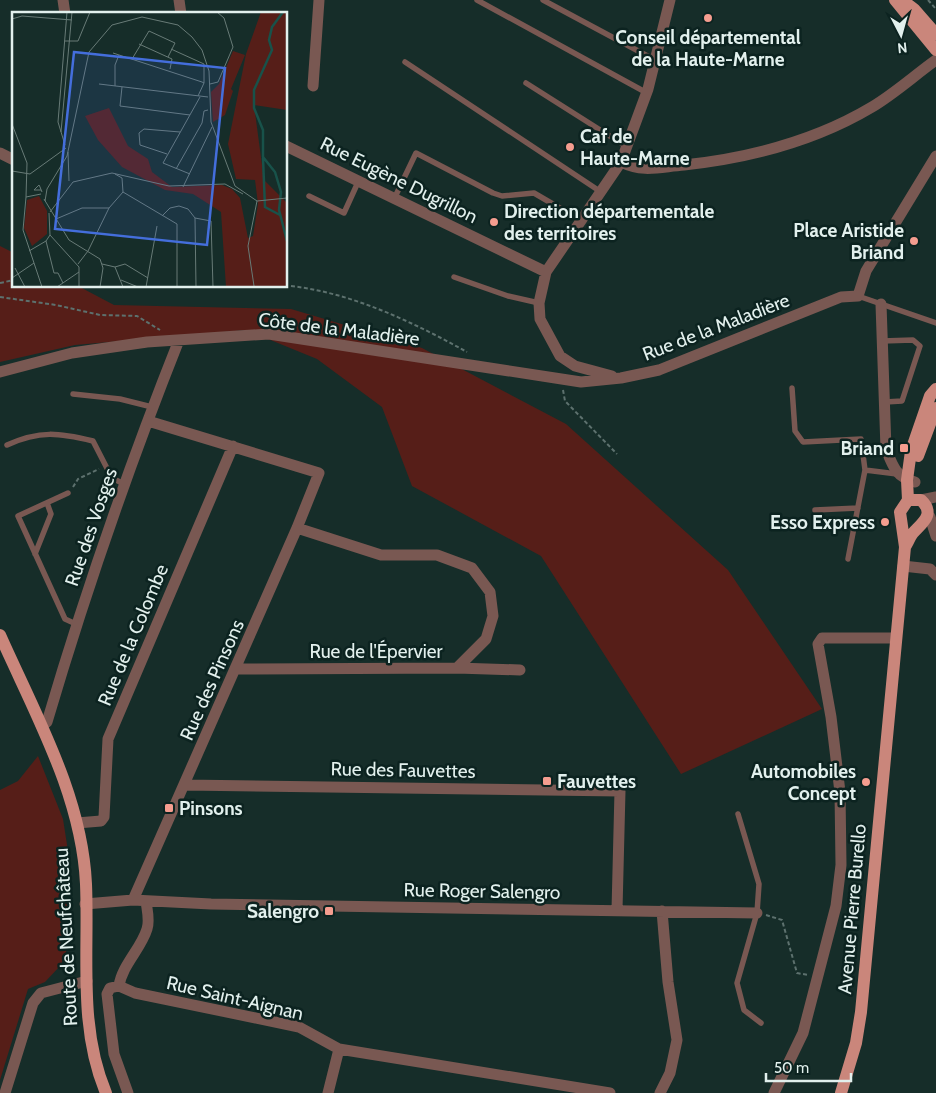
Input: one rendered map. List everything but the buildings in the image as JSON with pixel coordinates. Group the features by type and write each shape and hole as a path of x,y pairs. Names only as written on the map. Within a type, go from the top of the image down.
{"main road":[{"path":"895,0 936,50"},
{"path":"902,0 914,9 936,34"},
{"path":"927,512 907,479 911,452 930,396 936,389"},
{"path":"907,479 919,454 936,408"},
{"path":"901,507 927,512 910,527 902,521 901,507"},
{"path":"905,547 927,512"},
{"name":"Avenue Pierre Burello","path":"841,1093 856,1043 861,1012 905,547 902,521"},
{"name":"Route de Neufchâteau","path":"0,635 52,752 78,823 86,884 87,981 91,1041 95,1064 106,1093"}],"street":[{"path":"312,86 319,0"},
{"path":"621,378 575,366 560,356 540,319 539,303 546,272 621,162 647,93 670,0"},
{"path":"621,162 637,170 710,162 783,146 828,129 872,107 936,60"},
{"name":"Rue Eugène Dugrillon","path":"288,149 395,197 546,272"},
{"path":"0,153 12,159"},
{"path":"858,296 866,271 936,156"},
{"name":"Rue de la Maladière","path":"469,359 560,380 581,382 621,378 659,370 841,297 858,296"},
{"path":"881,304 886,449 907,479"},
{"name":"Côte de la Maladière","path":"179,340 270,334 469,359"},
{"path":"0,372 72,353 148,342 179,340"},
{"name":"Rue des Vosges","path":"40,725 47,722 76,624 124,484 179,340"},
{"path":"148,421 233,446"},
{"name":"Rue des Pinsons","path":"133,900 236,670 319,473 233,446"},
{"name":"Rue de la Colombe","path":"78,823 101,821 104,817 108,739 233,446"},
{"name":"Rue de l'Épervier","path":"236,670 457,668 486,639 493,616 490,592 472,568 437,555 381,555 297,528"},
{"path":"903,566 930,569 936,575"},
{"path":"774,1093 803,1033 836,906 841,865 840,792 831,718 818,644 822,638 896,638"},
{"path":"457,668 520,670"},
{"name":"Rue des Fauvettes","path":"185,785 620,791 617,910"},
{"name":"Rue Roger Salengro","path":"85,904 133,900 757,912"},
{"path":"128,1093 114,1054 107,994 110,988 119,986 120,978 138,951 148,927 146,901"},
{"path":"660,1093 670,1073 677,1040 668,982 662,911"},
{"path":"5,1093 33,1003 41,993 87,981"},
{"name":"Rue Saint-Aignan","path":"119,986 135,993 221,1009 299,1027 339,1049 572,1090 610,1093"},
{"path":"328,1093 339,1049"}],"lane":[{"path":"477,0 647,93"},
{"path":"543,0 655,60"},
{"path":"405,62 601,192"},
{"path":"526,83 627,147"},
{"path":"395,197 416,153 493,193 502,196 534,193 582,221"},
{"path":"310,196 344,213 359,180"},
{"path":"454,277 508,296 539,303"},
{"path":"858,296 936,323"},
{"path":"882,341 913,340 920,346 902,401 884,402"},
{"path":"792,388 795,431 803,442 861,439 865,470 848,559"},
{"path":"73,394 120,399 152,407"},
{"path":"7,445 24,438 60,433 93,441 112,478 124,484"},
{"path":"865,470 907,479"},
{"path":"68,493 18,516 65,619 76,624"},
{"path":"35,554 51,514 47,503"},
{"path":"815,510 858,508"},
{"path":"738,814 759,884 757,912 737,983 744,1010 761,1023"}],"path":[{"path":"928,0 936,9"},
{"path":"291,286 308,288 356,301 420,329 469,359"},
{"path":"0,297 56,305 100,315 137,316 162,331"},
{"path":"560,380 565,401 617,454"},
{"path":"68,493 78,479 106,466"},
{"path":"757,912 782,920 797,973 819,977"}],"shaded area":[{"path":"0,246 12,252 12,288 82,288 114,305 291,309 422,348 566,424 728,570 822,709 681,774 541,556 412,486 382,407 317,359 246,330 75,345 0,362"},
{"path":"38,756 63,819 68,851 72,936 61,965 45,982 28,989 0,1080 0,790 18,781"}],"place":[{"name":"Conseil départemental de la Haute-Marne","path":"708,18"},
{"name":"Caf de Haute-Marne","path":"570,147"},
{"name":"Direction départementale des territoires","path":"494,222"},
{"name":"Place Aristide Briand","path":"914,241"},
{"name":"Briand","path":"904,448"},
{"name":"Esso Express","path":"885,522"},
{"name":"Fauvettes","path":"547,781"},
{"name":"Automobiles Concept","path":"866,782"},
{"name":"Pinsons","path":"169,808"},
{"name":"Salengro","path":"329,911"}]}
